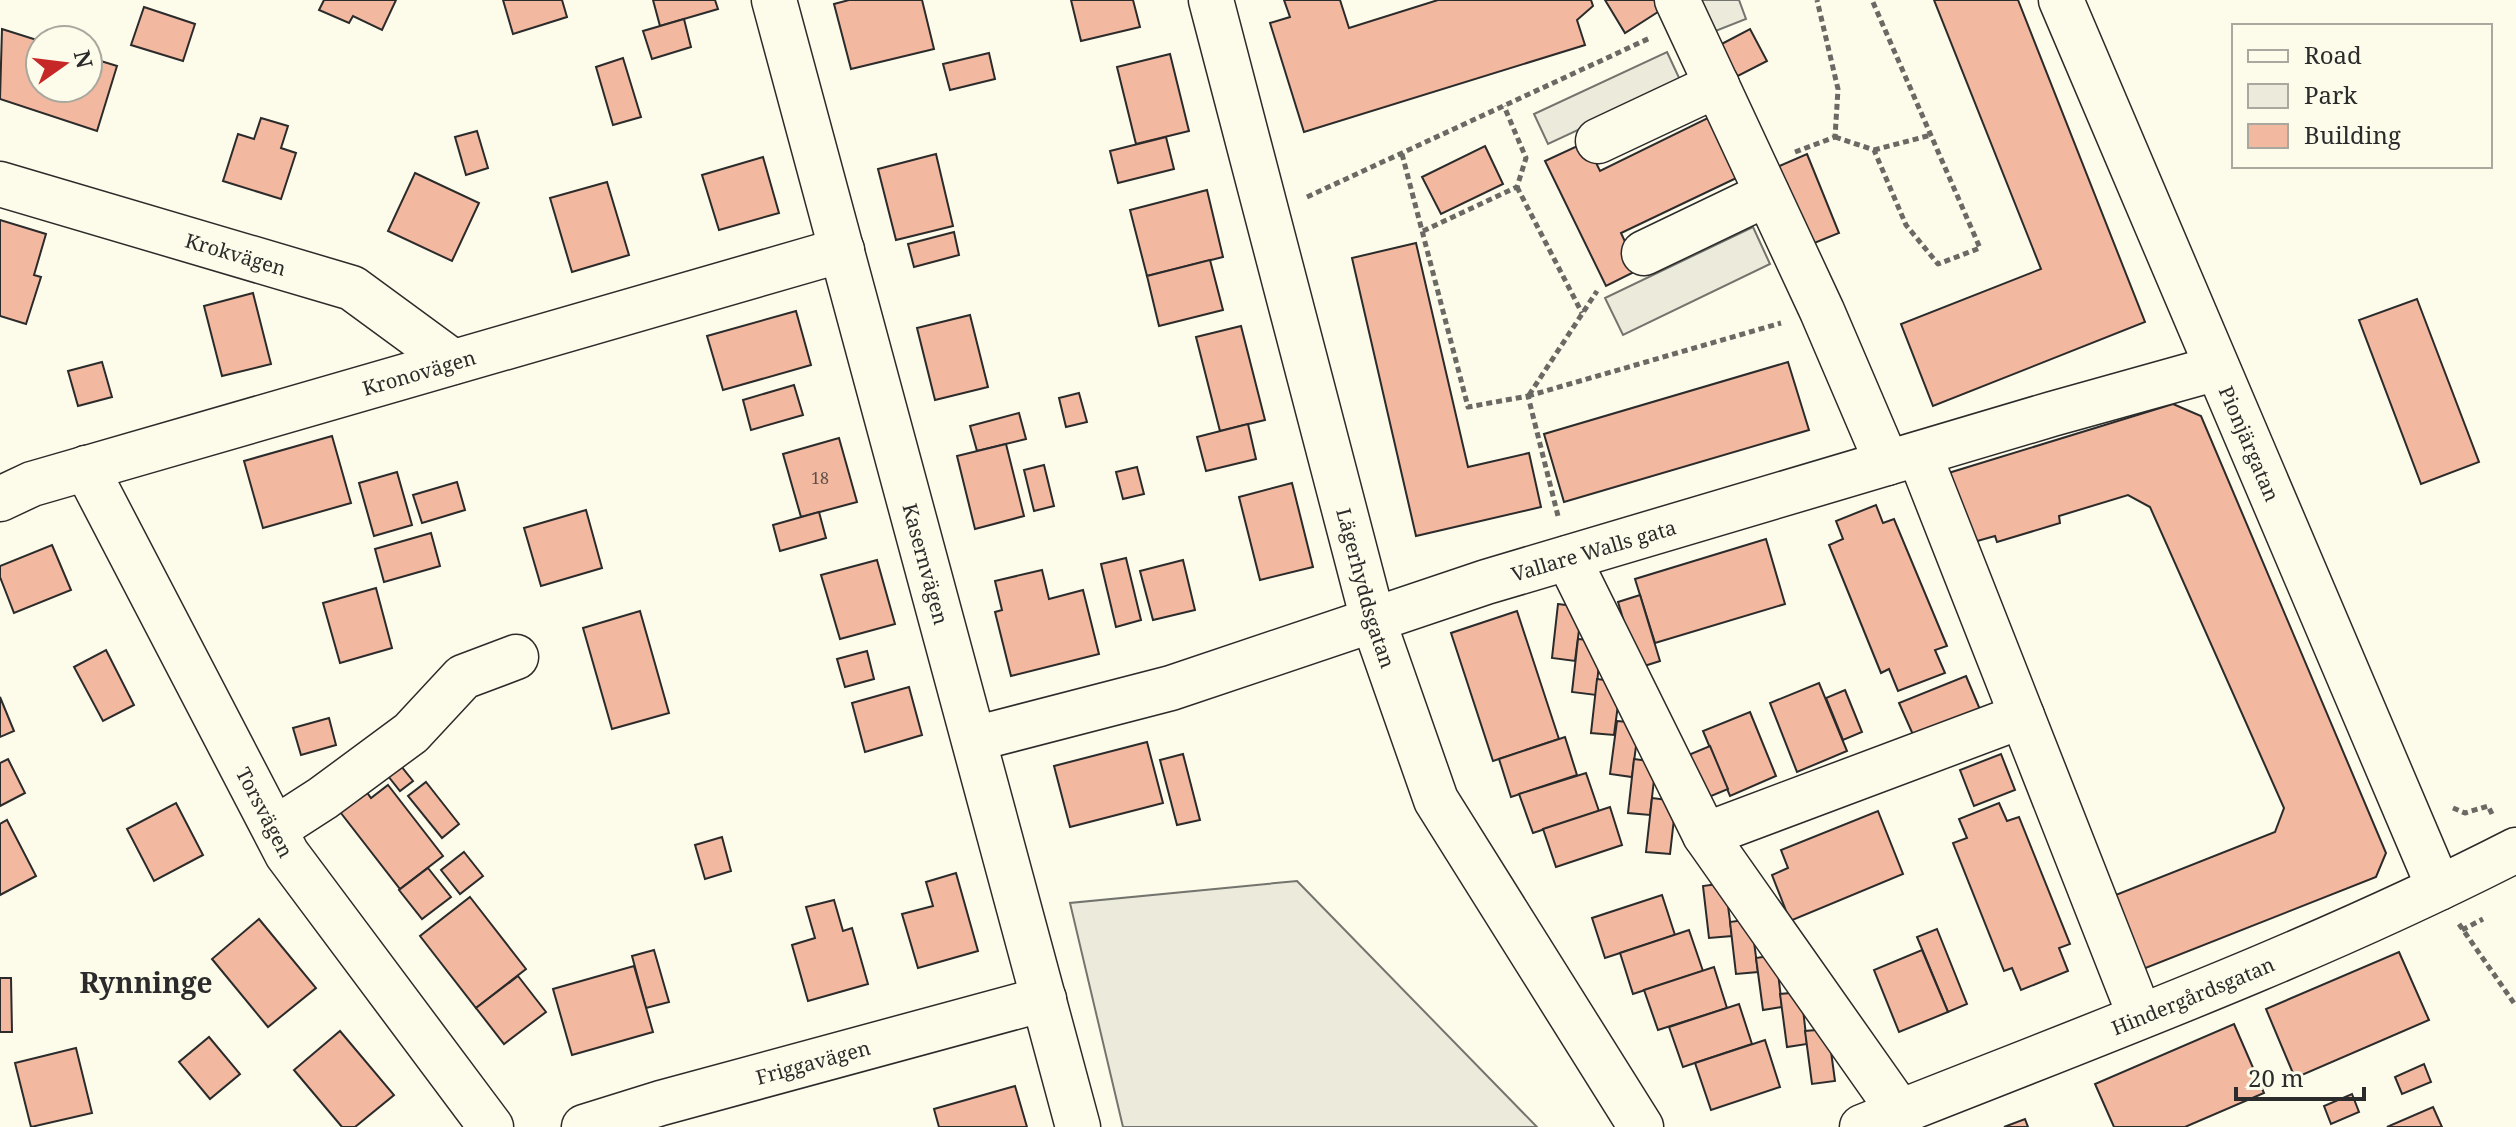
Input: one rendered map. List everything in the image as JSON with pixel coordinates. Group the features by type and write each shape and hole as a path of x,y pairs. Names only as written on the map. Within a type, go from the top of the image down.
{"street":[{"name":"Kasernvägen","path":"774,0 1078,1127"},
{"name":"Lägerhyddsgatan","path":"1211,0 1373,620 1436,800 1641,1127"},
{"name":"Pionjärgatan","path":"2061,0 2439,888"},
{"path":"1682,10 1822,311 1903,459 2022,716 2140,1016"},
{"path":"1598,141 1717,85"},
{"path":"1644,253 1760,180"},
{"name":"Krokvägen","path":"0,184 352,288 453,362"},
{"name":"Kronovägen","path":"0,499 32,484 86,468 842,250"},
{"name":"Vallare Walls gata","path":"974,739 1171,688 1568,558 2217,368"},
{"name":"Torsvägen","path":"86,468 287,854 491,1127"},
{"path":"1568,558 1705,835 1881,1120"},
{"path":"275,829 411,733 463,677 516,657"},
{"path":"1705,835 2022,716"},
{"name":"Hindergårdsgatan","path":"1881,1120 2373,919 2516,850"},
{"name":"Friggavägen","path":"584,1127 661,1103 1044,999"}],"path":[{"path":"1817,0 1838,89 1835,137"},
{"path":"1872,0 1980,248 1938,264 1906,225 1874,150"},
{"path":"1267,214 1504,106 1682,10"},
{"path":"1504,106 1526,158 1517,187 1582,313"},
{"path":"1760,180 1835,137 1874,150 1931,135"},
{"path":"1402,154 1468,407 1528,396 1822,311"},
{"path":"1423,231 1517,187"},
{"path":"1568,558 1528,396 1597,291"},
{"path":"2439,888 2470,943 2516,1006"}],"green space":[{"path":"1297,881 1537,1127 1123,1127 1070,903"}],"shaded area":[{"path":"1700,0 1739,0 1746,19 1713,32"},
{"path":"1667,52 1681,82 1548,144 1534,114"},
{"path":"1753,227 1770,264 1623,335 1605,298"}],"building":[{"path":"324,0 396,0 382,30 353,16 349,23 319,10"},
{"path":"503,0 562,0 567,17 513,34"},
{"path":"653,0 715,0 718,9 660,26"},
{"path":"849,0 922,0 934,49 851,69 834,4"},
{"path":"1071,0 1133,0 1140,27 1081,41"},
{"path":"1284,0 1340,0 1349,28 1438,0 1591,0 1593,6 1577,20 1585,45 1304,132 1270,23 1290,17"},
{"path":"1605,0 1655,0 1661,10 1625,33"},
{"path":"1934,0 2018,0 2145,322 1933,406 1901,324 2041,269"},
{"path":"144,7 195,24 183,61 131,45"},
{"path":"684,19 691,47 652,59 643,31"},
{"path":"2,29 24,36 24,104 104,104 104,62 117,66 97,131 0,99"},
{"path":"1750,29 1767,61 1730,80 1714,48"},
{"path":"989,53 995,79 950,90 943,64"},
{"path":"1170,54 1189,131 1136,144 1117,67"},
{"path":"623,58 641,117 613,125 596,67"},
{"path":"1720,112 1749,172 1621,233 1638,270 1606,286 1545,161 1586,142 1600,171"},
{"path":"261,118 288,126 281,148 296,153 281,199 223,181 238,134 254,139"},
{"path":"477,131 488,168 466,175 455,137"},
{"path":"1166,137 1174,169 1118,183 1110,151"},
{"path":"1485,146 1503,184 1441,214 1422,177"},
{"path":"936,154 953,226 896,240 878,169"},
{"path":"1807,154 1839,233 1807,246 1775,168"},
{"path":"763,157 779,213 719,230 702,175"},
{"path":"415,173 479,203 452,261 388,231"},
{"path":"607,182 629,255 572,272 550,198"},
{"path":"1207,190 1223,257 1147,276 1130,210"},
{"path":"0,220 46,234 34,275 41,277 26,324 0,316"},
{"path":"954,232 959,255 914,267 908,244"},
{"path":"1416,243 1468,467 1529,453 1541,507 1416,536 1352,258"},
{"path":"1210,260 1223,310 1159,326 1147,276"},
{"path":"253,293 271,364 222,376 204,306"},
{"path":"2417,299 2479,462 2421,484 2359,320"},
{"path":"796,311 811,365 723,390 707,336"},
{"path":"970,315 988,387 935,400 917,328"},
{"path":"1241,326 1265,420 1220,431 1196,337"},
{"path":"102,362 112,397 78,406 68,371"},
{"path":"1788,362 1809,430 1564,502 1544,434"},
{"path":"794,385 803,415 751,430 743,400"},
{"path":"1079,393 1087,422 1066,427 1059,398"},
{"path":"2173,404 2201,416 2386,853 2376,877 2138,971 2108,898 2275,832 2284,808 2150,507 2128,495 2059,516 2060,523 1997,542 1995,536 1963,545 1942,475"},
{"path":"1019,413 1026,439 977,451 970,426"},
{"path":"1248,424 1256,459 1206,471 1197,437"},
{"path":"332,436 351,503 263,528 244,461"},
{"path":"839,438 857,502 801,517 783,454"},
{"path":"1006,444 1024,516 975,529 957,456"},
{"path":"1044,465 1054,506 1034,511 1024,470"},
{"path":"1137,467 1144,494 1123,499 1116,472"},
{"path":"397,472 412,525 374,536 359,483"},
{"path":"457,482 465,510 422,523 413,495"},
{"path":"1292,483 1313,567 1260,580 1239,497"},
{"path":"1876,505 1883,523 1894,519 1947,646 1935,650 1945,673 1898,691 1889,669 1881,673 1829,545 1843,539 1836,521"},
{"path":"586,510 602,568 541,586 524,528"},
{"path":"819,512 826,538 780,551 773,525"},
{"path":"431,533 440,566 384,582 375,549"},
{"path":"1766,539 1785,604 1655,643 1635,579"},
{"path":"52,545 71,590 14,613 0,577 0,566"},
{"path":"1126,558 1141,620 1116,627 1101,564"},
{"path":"877,560 895,624 840,639 821,575"},
{"path":"1183,560 1195,610 1153,620 1140,571"},
{"path":"1042,570 1049,599 1083,590 1099,654 1011,676 995,612 1002,610 995,581"},
{"path":"376,588 392,648 340,663 323,603"},
{"path":"1640,595 1660,661 1638,668 1618,602"},
{"path":"1558,604 1582,607 1575,661 1552,658"},
{"path":"640,611 669,713 612,729 583,628"},
{"path":"1517,611 1559,739 1493,761 1451,633"},
{"path":"1578,639 1601,641 1596,695 1572,692"},
{"path":"106,650 134,705 103,721 74,667"},
{"path":"867,651 874,679 845,687 837,659"},
{"path":"1966,676 1984,719 1918,746 1899,703"},
{"path":"1597,679 1621,682 1614,735 1591,733"},
{"path":"1819,683 1847,751 1797,772 1770,703"},
{"path":"909,687 922,735 865,752 852,703"},
{"path":"1845,690 1862,732 1843,740 1826,698"},
{"path":"0,697 14,731 0,737"},
{"path":"1750,712 1776,776 1730,796 1703,731"},
{"path":"329,718 336,745 301,755 293,728"},
{"path":"1617,721 1639,723 1632,777 1610,774"},
{"path":"1565,737 1577,775 1511,797 1499,759"},
{"path":"1147,742 1163,803 1070,827 1054,766"},
{"path":"1710,746 1728,789 1704,799 1686,756"},
{"path":"1183,754 1200,820 1177,825 1160,760"},
{"path":"2001,754 2015,790 1974,806 1960,770"},
{"path":"8,759 25,793 0,806 0,763"},
{"path":"1634,759 1656,762 1650,815 1628,813"},
{"path":"397,761 413,781 400,791 384,771"},
{"path":"1586,773 1599,811 1533,833 1519,794"},
{"path":"426,782 459,824 442,838 408,796"},
{"path":"388,785 443,856 400,889 337,808 363,787 371,798"},
{"path":"1652,798 1676,801 1670,854 1646,852"},
{"path":"176,803 203,855 154,881 127,829"},
{"path":"1999,803 2007,821 2019,817 2070,944 2059,948 2068,971 2021,990 2012,968 2004,971 1953,843 1967,838 1959,819"},
{"path":"1610,807 1622,845 1556,867 1543,829"},
{"path":"1878,811 1903,874 1790,921 1772,875 1788,868 1781,850"},
{"path":"7,820 36,876 0,895 0,824"},
{"path":"722,837 731,871 705,879 695,845"},
{"path":"464,852 483,876 460,894 441,870"},
{"path":"428,868 451,897 422,919 399,890"},
{"path":"956,873 978,951 918,968 902,914 933,906 926,882"},
{"path":"1725,883 1732,936 1709,938 1703,886"},
{"path":"1662,895 1675,935 1605,958 1592,918"},
{"path":"470,897 526,969 476,1008 420,936"},
{"path":"834,900 843,931 852,928 868,984 808,1001 792,945 815,938 806,907"},
{"path":"259,919 316,988 268,1027 212,959"},
{"path":"1751,919 1758,972 1736,974 1730,922"},
{"path":"1937,929 1967,1004 1948,1012 1917,937"},
{"path":"1689,930 1703,971 1633,994 1620,953"},
{"path":"654,950 669,1002 646,1008 632,956"},
{"path":"1922,950 1948,1012 1899,1032 1874,970"},
{"path":"2399,952 2429,1020 2295,1078 2266,1009"},
{"path":"1776,955 1782,1007 1763,1010 1756,958"},
{"path":"634,966 653,1032 572,1055 553,989"},
{"path":"1714,967 1727,1008 1658,1030 1644,990"},
{"path":"518,976 546,1012 504,1044 476,1008"},
{"path":"0,978 11,978 12,1032 0,1032"},
{"path":"1801,992 1807,1044 1787,1047 1780,994"},
{"path":"1739,1004 1752,1044 1683,1067 1669,1027"},
{"path":"2234,1024 2264,1093 2185,1127 2114,1127 2095,1084"},
{"path":"1828,1029 1835,1081 1812,1084 1805,1031"},
{"path":"340,1031 394,1095 355,1127 342,1127 294,1070"},
{"path":"209,1037 240,1074 210,1099 179,1062"},
{"path":"1765,1040 1780,1087 1711,1110 1695,1063"},
{"path":"76,1048 92,1113 31,1127 15,1063"},
{"path":"2424,1064 2431,1082 2402,1094 2395,1077"},
{"path":"1015,1086 1027,1127 939,1127 934,1109"},
{"path":"2352,1094 2359,1112 2331,1124 2324,1106"},
{"path":"2433,1107 2442,1127 2387,1127"},
{"path":"2025,1119 2028,1127 2004,1127"}],"district":[{"name":"Rynninge","path":"146,982"}]}
